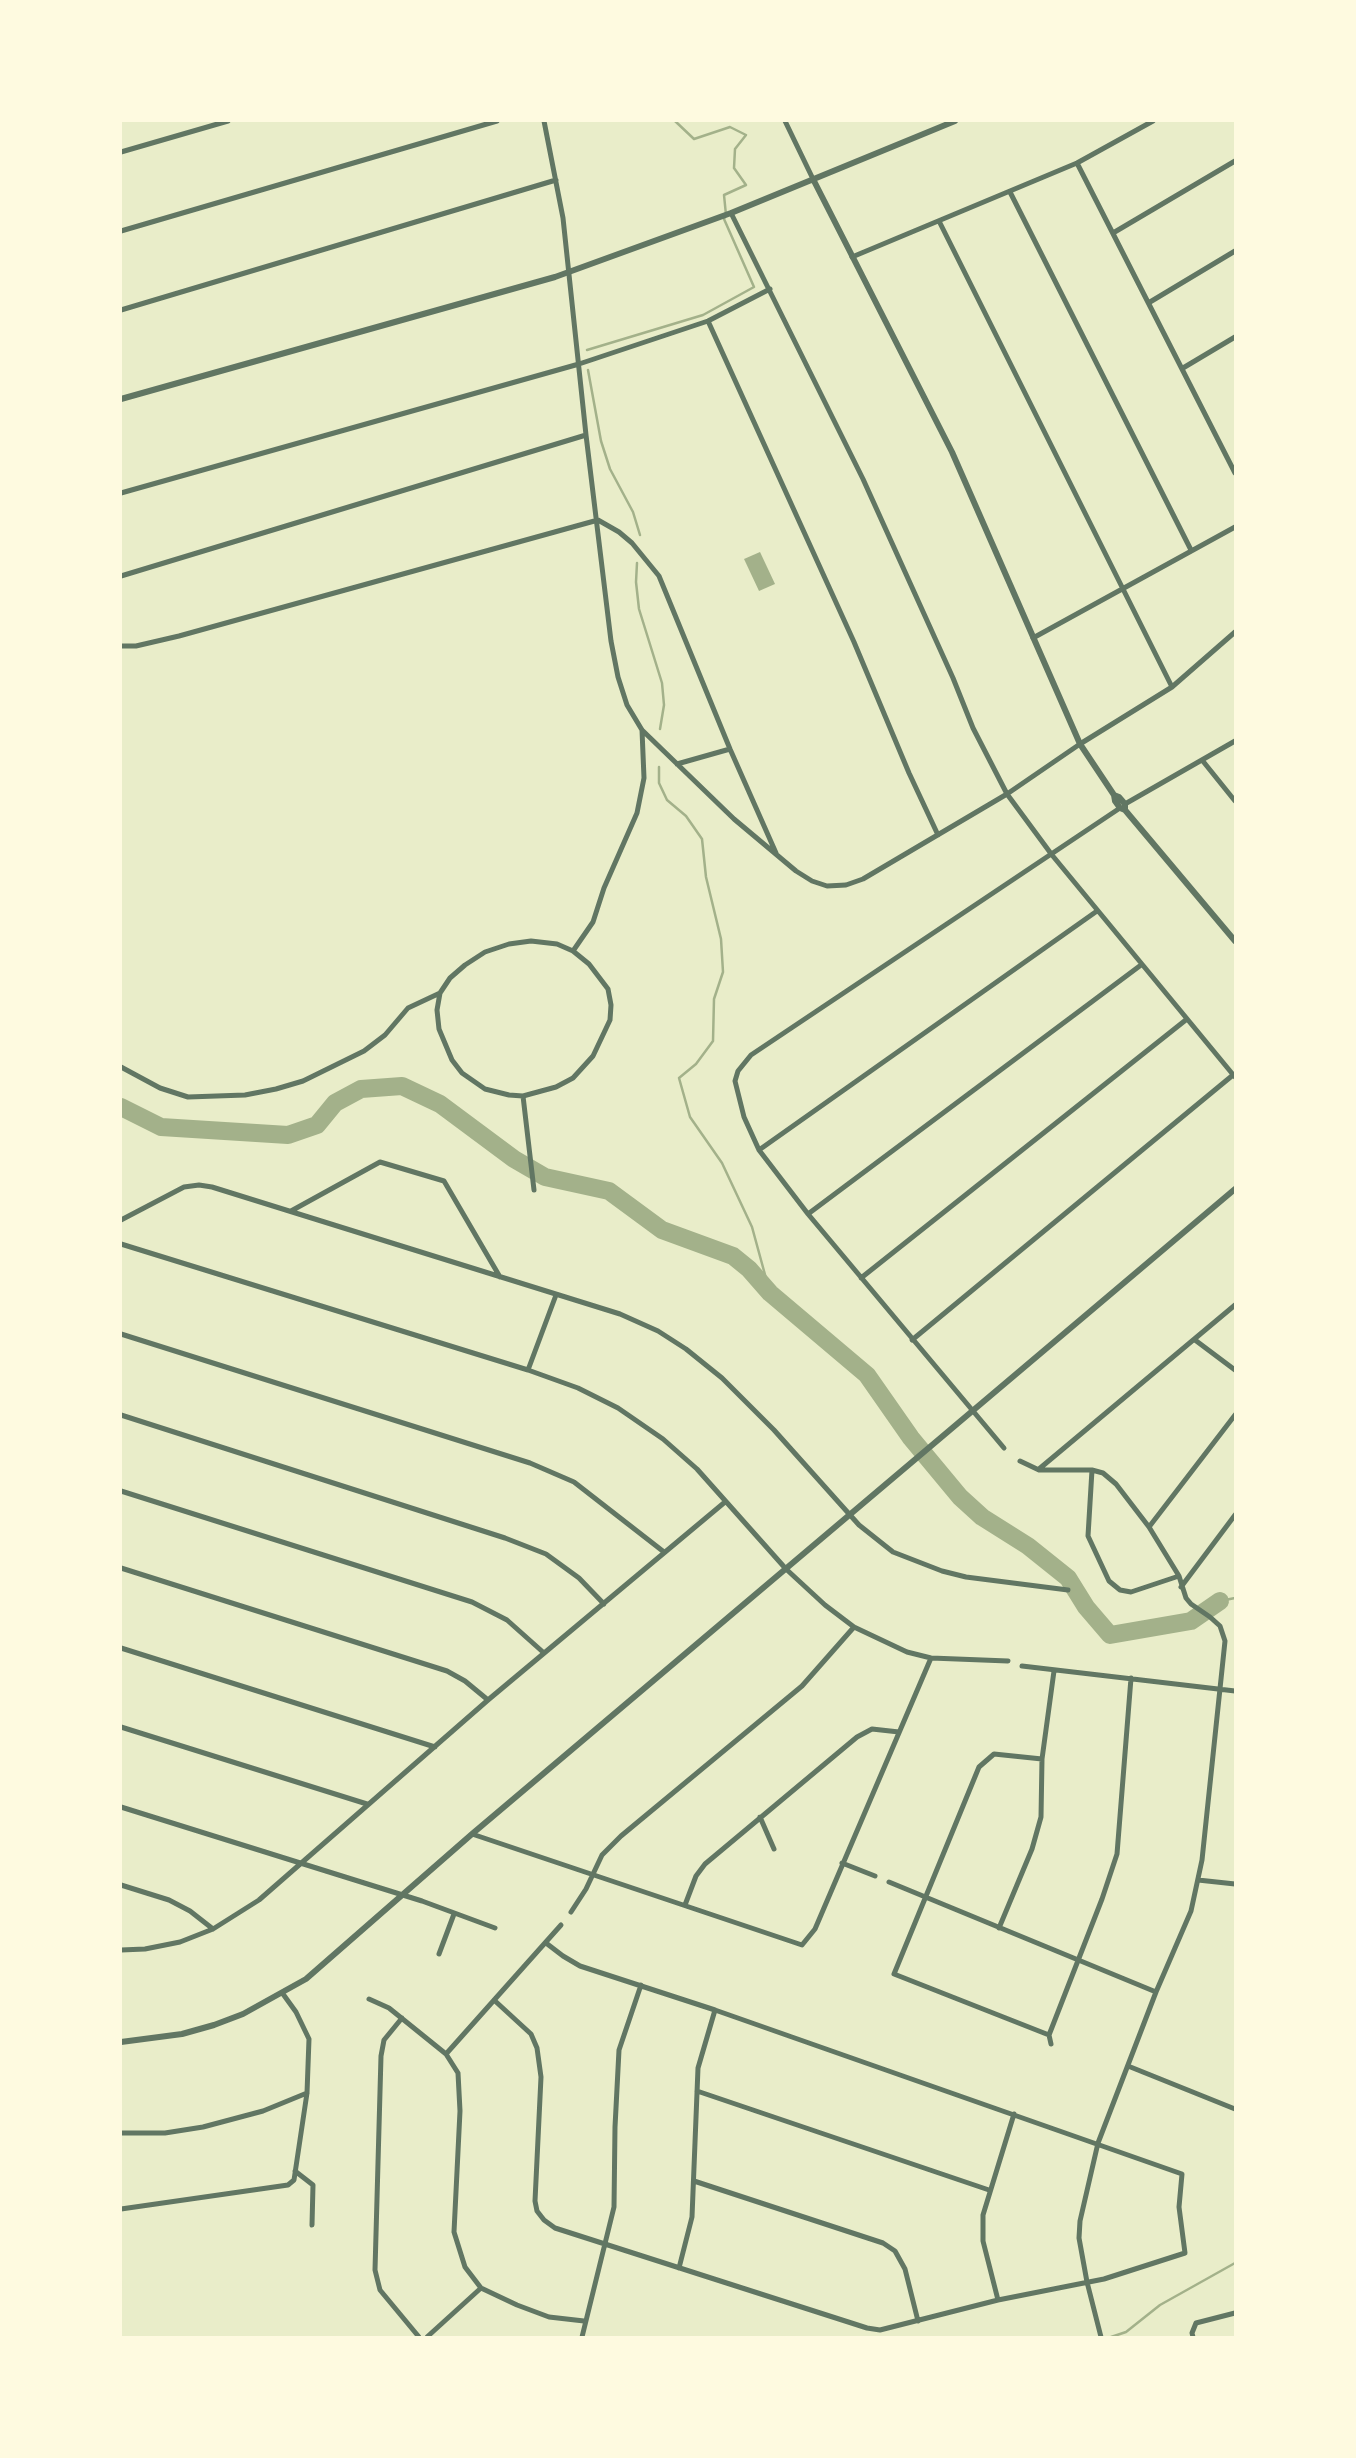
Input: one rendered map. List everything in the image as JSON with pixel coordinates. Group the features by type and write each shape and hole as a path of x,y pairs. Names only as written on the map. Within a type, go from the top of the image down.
{"street":[{"path":"121,152 228,121"},
{"path":"459,121 463,130"},
{"path":"121,231 497,121"},
{"path":"544,121 556,180 569,272 611,641 627,705 642,730 734,819 812,881 827,886 846,885 863,880 1007,794 1080,744 1172,687 1235,632"},
{"path":"785,121 952,452 1080,744 1114,795 1115,801 1235,941"},
{"path":"121,399 569,272 731,213 956,121"},
{"path":"852,257 1077,163 1153,121"},
{"path":"1113,233 1235,161"},
{"path":"1077,163 1235,472"},
{"path":"121,310 556,180"},
{"path":"1010,192 1191,550"},
{"path":"731,213 863,479 973,728 1007,794 1097,911 1234,1076 912,1340"},
{"path":"939,221 1172,687"},
{"path":"1150,302 1235,251"},
{"path":"121,493 579,364 708,321 771,289"},
{"path":"708,321 854,642 938,835"},
{"path":"1183,368 1235,337"},
{"path":"121,576 586,435"},
{"path":"121,646 136,646 179,636 597,520 632,543 659,576 777,855"},
{"path":"1033,638 1235,527"},
{"path":"573,951 593,922 604,888 637,813 644,778 642,730"},
{"path":"1004,1448 808,1214 759,1150 750,1134 737,1094 735,1081 738,1071 743,1062 1052,855 1123,808 1235,741"},
{"path":"677,764 730,749"},
{"path":"1202,760 1235,801"},
{"path":"759,1150 1097,911"},
{"path":"544,942 573,951 589,964 608,989 611,1004 610,1020 602,1041 582,1070 556,1087 523,1096 485,1089 463,1073 452,1060 439,1028 437,1010 440,993 450,978 485,952 509,944 544,942"},
{"path":"808,1214 1142,965"},
{"path":"121,1067 160,1087 188,1097 245,1095 276,1089 303,1081 364,1051 385,1035 408,1007 440,993"},
{"path":"861,1278 1187,1019"},
{"path":"523,1096 534,1190"},
{"path":"291,1211 380,1162 444,1181 500,1277"},
{"path":"121,1220 184,1186 199,1185 291,1211 632,1319 658,1331 693,1354 741,1395 850,1515 892,1552 966,1577 1068,1590"},
{"path":"121,2042 182,2034 243,2014 283,1994 328,1962 472,1834 1235,1189"},
{"path":"121,1244 579,1388 640,1422 697,1469 786,1569 854,1627 907,1652 931,1658 1008,1661"},
{"path":"528,1370 556,1295"},
{"path":"1039,1470 1235,1305"},
{"path":"121,1334 530,1463 575,1482 664,1552"},
{"path":"1195,1340 1235,1370"},
{"path":"121,1415 505,1538 546,1554 579,1578 604,1604"},
{"path":"1149,1527 1235,1415"},
{"path":"1020,1461 1039,1470 1092,1470 1103,1473 1116,1484 1149,1527 1191,1604 1220,1626 1225,1641 1198,1880 1191,1911 1156,1992 1098,2143 1080,2221 1079,2238 1101,2337"},
{"path":"1092,1470 1088,1536 1109,1581 1120,1590 1131,1592 1178,1576"},
{"path":"121,1491 472,1602 507,1620 544,1653"},
{"path":"121,1950 145,1949 180,1942 213,1929 259,1900 488,1700 725,1502"},
{"path":"1181,1587 1235,1515"},
{"path":"121,1569 447,1671 465,1681 488,1700"},
{"path":"571,1912 602,1855 621,1836 802,1686 854,1627"},
{"path":"121,1648 435,1747"},
{"path":"472,1834 802,1945 815,1929 931,1658"},
{"path":"1022,1666 1235,1691"},
{"path":"999,1928 1032,1849 1041,1817 1042,1759 1055,1671"},
{"path":"1051,2044 1049,2035 1102,1899 1116,1854 1131,1678"},
{"path":"121,1727 367,1804"},
{"path":"685,1905 696,1876 705,1864 857,1737 872,1730 899,1732"},
{"path":"1042,1759 994,1754 979,1768 894,1974 1049,2035"},
{"path":"121,1807 402,1895 495,1928"},
{"path":"760,1817 774,1849"},
{"path":"842,1864 875,1876"},
{"path":"1198,1880 1235,1884"},
{"path":"889,1882 1156,1992"},
{"path":"121,1885 169,1900 190,1911 213,1929"},
{"path":"439,1954 454,1914"},
{"path":"446,2053 562,1925"},
{"path":"494,2000 531,2034 537,2048 541,2077 535,2201 537,2211 555,2228 880,2330 998,2300 1087,2282 1185,2253 1179,2207 1182,2174 580,1965 546,1942"},
{"path":"582,2337 614,2207 614,2127 620,2050 641,1984"},
{"path":"121,2209 288,2185 293,2180 307,2093 309,2039 296,2012 283,1994"},
{"path":"369,1999 389,2008 446,2053 458,2073 460,2083 454,2232 465,2267 481,2288 517,2305 550,2317 584,2321"},
{"path":"678,2268 692,2217 696,2091 702,2049 715,2010"},
{"path":"402,2018 384,2040 381,2056 374,2270 380,2290 419,2337"},
{"path":"1128,2066 1235,2109"},
{"path":"696,2091 989,2190"},
{"path":"121,2133 165,2133 203,2127 263,2111 307,2093"},
{"path":"998,2300 983,2241 983,2215 1014,2114"},
{"path":"295,2171 313,2185 312,2225"},
{"path":"694,2181 883,2243 895,2251 905,2269 918,2321"},
{"path":"427,2337 481,2288"},
{"path":"1193,2337 1196,2323 1235,2313"}],"shaded area":[{"path":"760,552 775,584 759,591 744,559"}],"waterway":[{"path":"587,350 703,315 754,287 724,219 724,195 746,185 734,168 735,149 746,135 730,127 694,139 675,121"},
{"path":"588,370 601,441 610,469 633,512 640,535"},
{"path":"637,563 639,609 662,683 664,705 660,729"},
{"path":"659,767 659,783 667,800 686,816 702,839 706,877 721,939 723,972 714,999 713,1041 696,1064 679,1078 690,1117 722,1163 752,1227 770,1293"},
{"path":"121,1107 161,1127 288,1135 317,1125 335,1103 361,1089 402,1086 440,1104 514,1159 545,1177 609,1191 662,1230 733,1256 749,1269 770,1293 867,1375 911,1438 960,1497 982,1517 1028,1546 1068,1578 1086,1607 1110,1635 1191,1621 1220,1601"},
{"path":"1220,1601 1235,1598"},
{"path":"1111,2337 1126,2332 1160,2305 1235,2263"}]}
